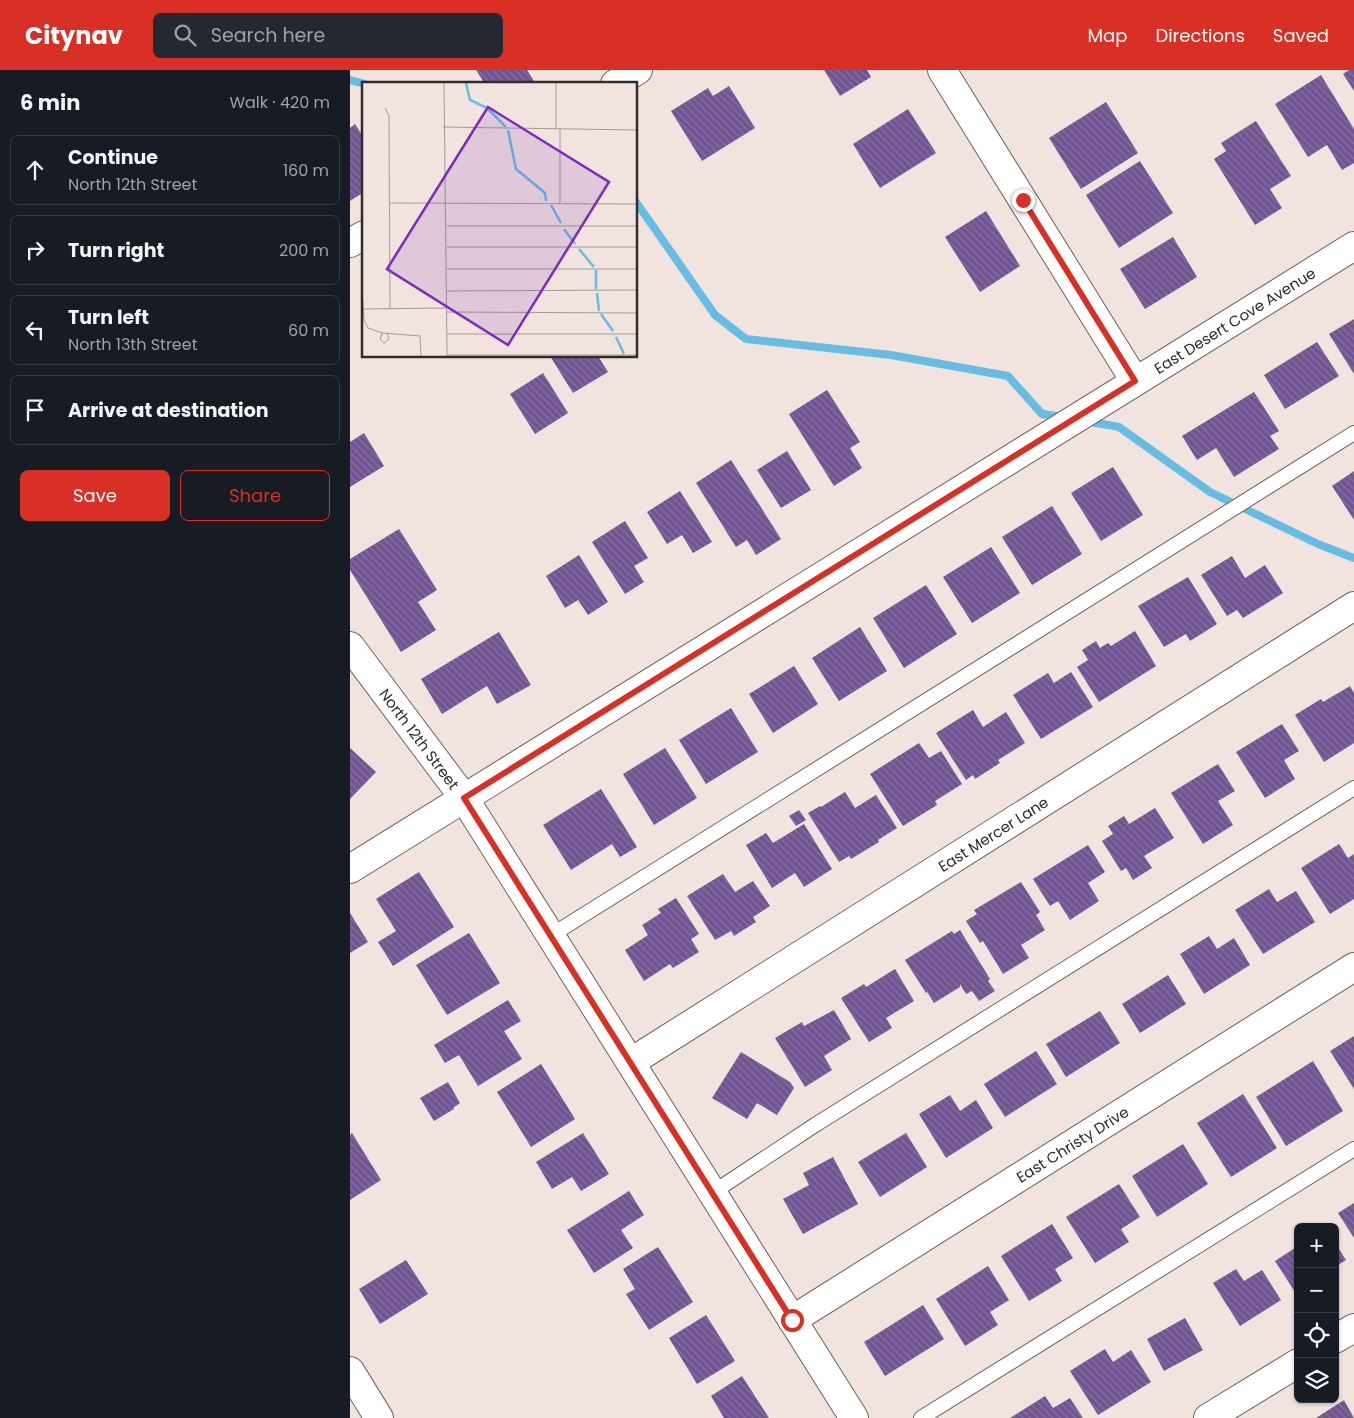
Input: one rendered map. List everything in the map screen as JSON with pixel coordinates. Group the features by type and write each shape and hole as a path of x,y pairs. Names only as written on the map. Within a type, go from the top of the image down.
{"street":[{"path":"618,82 638,70"},
{"path":"942,70 1135,381"},
{"path":"350,243 362,236"},
{"name":"East Desert Cove Avenue","path":"350,869 1354,246"},
{"name":"East Mercer Lane","path":"631,1062 1354,606"},
{"name":"North 12th Street","path":"350,646 464,798 854,1418"},
{"name":"East Christy Drive","path":"792,1320 1354,968"},
{"path":"1339,1337 1354,1328"},
{"path":"1208,1418 1294,1365"},
{"path":"350,1371 379,1418"}],"lane":[{"path":"550,936 1354,432"},
{"path":"712,1193 823,1120 1354,788"},
{"path":"921,1418 1354,1149"}],"building":[{"path":"476,70 527,70 535,82 484,82"},
{"path":"824,70 867,70 871,77 840,96"},
{"path":"1349,70 1354,70 1354,91 1343,74"},
{"path":"1321,75 1354,129 1354,163 1342,170 1327,145 1308,157 1275,104"},
{"path":"729,86 755,128 702,161 671,111 708,88 713,96"},
{"path":"1106,102 1138,153 1081,189 1049,138"},
{"path":"908,109 936,153 880,188 853,144"},
{"path":"1256,121 1291,176 1270,189 1282,208 1255,225 1214,159 1226,151 1221,143"},
{"path":"355,124 362,135 362,193 350,201 350,128"},
{"path":"1140,161 1173,213 1119,248 1086,195"},
{"path":"986,211 1020,266 980,292 945,237"},
{"path":"1173,237 1197,277 1145,309 1120,269"},
{"path":"1354,319 1354,374 1329,334"},
{"path":"1317,342 1339,376 1285,409 1264,375"},
{"path":"551,358 599,358 608,372 573,393"},
{"path":"543,373 568,413 535,434 510,394"},
{"path":"827,390 860,442 850,448 862,468 834,486 789,414"},
{"path":"1254,392 1279,431 1270,436 1279,449 1234,477 1216,448 1197,460 1182,436"},
{"path":"364,433 384,466 350,487 350,442"},
{"path":"787,451 811,490 781,508 757,470"},
{"path":"731,460 781,539 756,555 747,540 736,547 696,483"},
{"path":"1113,467 1143,515 1101,541 1071,493"},
{"path":"1354,471 1354,520 1332,486"},
{"path":"680,491 712,542 693,553 682,535 667,544 647,512"},
{"path":"1052,506 1082,554 1032,585 1002,537"},
{"path":"625,521 648,558 634,566 644,582 625,594 592,542"},
{"path":"399,529 437,590 418,602 436,630 401,652 350,570 350,559"},
{"path":"991,547 1020,593 972,623 943,577"},
{"path":"579,555 608,602 588,615 578,600 565,608 546,576"},
{"path":"1232,556 1245,578 1265,565 1283,593 1243,618 1237,610 1227,616 1201,575"},
{"path":"1188,577 1217,624 1190,641 1186,634 1164,647 1138,606"},
{"path":"926,585 957,634 904,668 873,618"},
{"path":"860,627 887,671 839,701 812,658"},
{"path":"1135,631 1156,666 1099,702 1077,667 1088,660 1082,650 1096,641 1100,648 1108,643 1111,646"},
{"path":"499,632 531,685 497,704 487,686 442,714 421,679"},
{"path":"794,666 818,704 773,733 749,694"},
{"path":"1071,672 1093,707 1041,739 1013,695 1048,673 1054,683"},
{"path":"1350,686 1354,693 1354,743 1324,762 1295,715 1321,699 1323,702"},
{"path":"731,708 758,752 706,784 679,740"},
{"path":"973,710 983,727 1006,712 1025,743 998,760 1000,763 975,779 973,775 966,780 936,733"},
{"path":"1282,724 1299,751 1284,760 1295,779 1265,798 1236,752"},
{"path":"919,743 929,758 941,751 962,784 935,801 937,805 903,826 870,774"},
{"path":"350,748 376,772 350,799"},
{"path":"665,748 697,798 654,825 623,774"},
{"path":"1218,764 1235,791 1218,801 1233,825 1203,844 1171,793"},
{"path":"601,789 637,847 620,857 612,844 571,870 543,825"},
{"path":"845,792 855,808 876,795 897,828 878,840 879,842 851,859 849,856 839,862 808,813"},
{"path":"1155,808 1174,838 1144,856 1152,868 1133,880 1126,868 1121,871 1102,841 1113,834 1108,826 1124,816 1129,824"},
{"path":"799,810 806,820 796,826 789,816"},
{"path":"804,824 832,869 804,887 795,873 772,888 746,845 766,833 773,843"},
{"path":"1339,844 1348,858 1354,854 1354,899 1330,914 1301,868"},
{"path":"1088,845 1105,872 1088,883 1099,901 1070,920 1058,901 1050,906 1033,879"},
{"path":"419,872 454,927 393,966 378,942 396,931 376,899"},
{"path":"723,874 735,892 753,881 770,906 753,917 756,922 734,936 731,931 715,940 687,896"},
{"path":"1021,882 1040,912 1036,915 1045,930 1021,945 1029,958 1003,974 983,941 980,943 966,921 977,914 974,910"},
{"path":"1269,889 1277,902 1296,891 1315,922 1263,954 1235,910"},
{"path":"676,898 699,934 691,939 699,952 673,968 670,964 644,981 625,950 648,935 642,925 661,913 658,909"},
{"path":"350,913 368,942 350,953"},
{"path":"960,930 990,979 988,981 995,991 979,1001 972,991 966,994 960,984 960,987 934,1003 905,960 952,931 954,934"},
{"path":"469,933 500,983 447,1015 416,965"},
{"path":"1209,936 1217,949 1234,938 1250,965 1204,994 1180,954"},
{"path":"895,969 914,1001 886,1018 892,1028 869,1042 841,998 864,984 866,987"},
{"path":"1168,975 1186,1004 1140,1033 1122,1004"},
{"path":"508,1000 521,1021 504,1031 522,1059 478,1086 459,1055 445,1063 434,1045"},
{"path":"834,1010 851,1039 824,1056 832,1070 805,1087 775,1038 802,1022 804,1026"},
{"path":"1100,1011 1120,1043 1066,1077 1046,1044"},
{"path":"1354,1036 1354,1089 1330,1051"},
{"path":"1036,1051 1057,1084 1005,1117 984,1084"},
{"path":"741,1052 790,1082 794,1088 777,1115 757,1103 747,1119 712,1098"},
{"path":"1313,1061 1343,1111 1286,1146 1256,1097"},
{"path":"541,1064 575,1119 531,1147 497,1092"},
{"path":"448,1082 460,1103 454,1109 434,1121 420,1098"},
{"path":"1243,1094 1277,1148 1231,1177 1197,1123"},
{"path":"950,1095 960,1111 976,1100 993,1128 946,1158 919,1114"},
{"path":"352,1133 381,1180 350,1200 350,1135"},
{"path":"583,1133 609,1174 581,1191 572,1177 552,1189 536,1162"},
{"path":"906,1133 927,1167 880,1197 858,1162"},
{"path":"1183,1144 1208,1184 1157,1217 1132,1176"},
{"path":"833,1157 858,1204 803,1234 783,1199 809,1185 803,1173"},
{"path":"1119,1184 1140,1217 1121,1229 1129,1242 1095,1263 1066,1217"},
{"path":"629,1191 644,1215 621,1230 633,1248 594,1273 567,1230"},
{"path":"1354,1203 1354,1238 1338,1213"},
{"path":"1052,1224 1073,1258 1055,1269 1062,1281 1029,1301 1001,1256"},
{"path":"658,1247 693,1302 649,1330 626,1294 635,1289 623,1269"},
{"path":"1294,1249 1294,1290 1275,1261"},
{"path":"1339,1249 1346,1260 1339,1264"},
{"path":"406,1260 428,1294 380,1324 359,1289"},
{"path":"988,1266 1009,1300 990,1312 998,1325 965,1346 936,1299"},
{"path":"1236,1269 1244,1281 1262,1270 1281,1300 1240,1326 1213,1283"},
{"path":"923,1305 944,1339 885,1376 864,1342"},
{"path":"706,1315 735,1361 697,1384 669,1338"},
{"path":"1185,1318 1203,1350 1164,1371 1147,1339"},
{"path":"1105,1349 1113,1362 1131,1350 1151,1382 1098,1415 1070,1371"},
{"path":"742,1376 769,1418 724,1418 711,1396"},
{"path":"1045,1396 1053,1408 1070,1398 1083,1418 1010,1418"},
{"path":"1344,1400 1354,1418 1316,1418"}],"waterway":[{"path":"350,80 362,83"},
{"path":"638,205 715,315 746,339 891,355 1008,376 1042,414 1064,417"},
{"path":"1086,421 1119,427 1210,492 1318,544 1354,558"}],"route":[{"path":"792,1320 464,798 1135,381 1023,200"}]}
